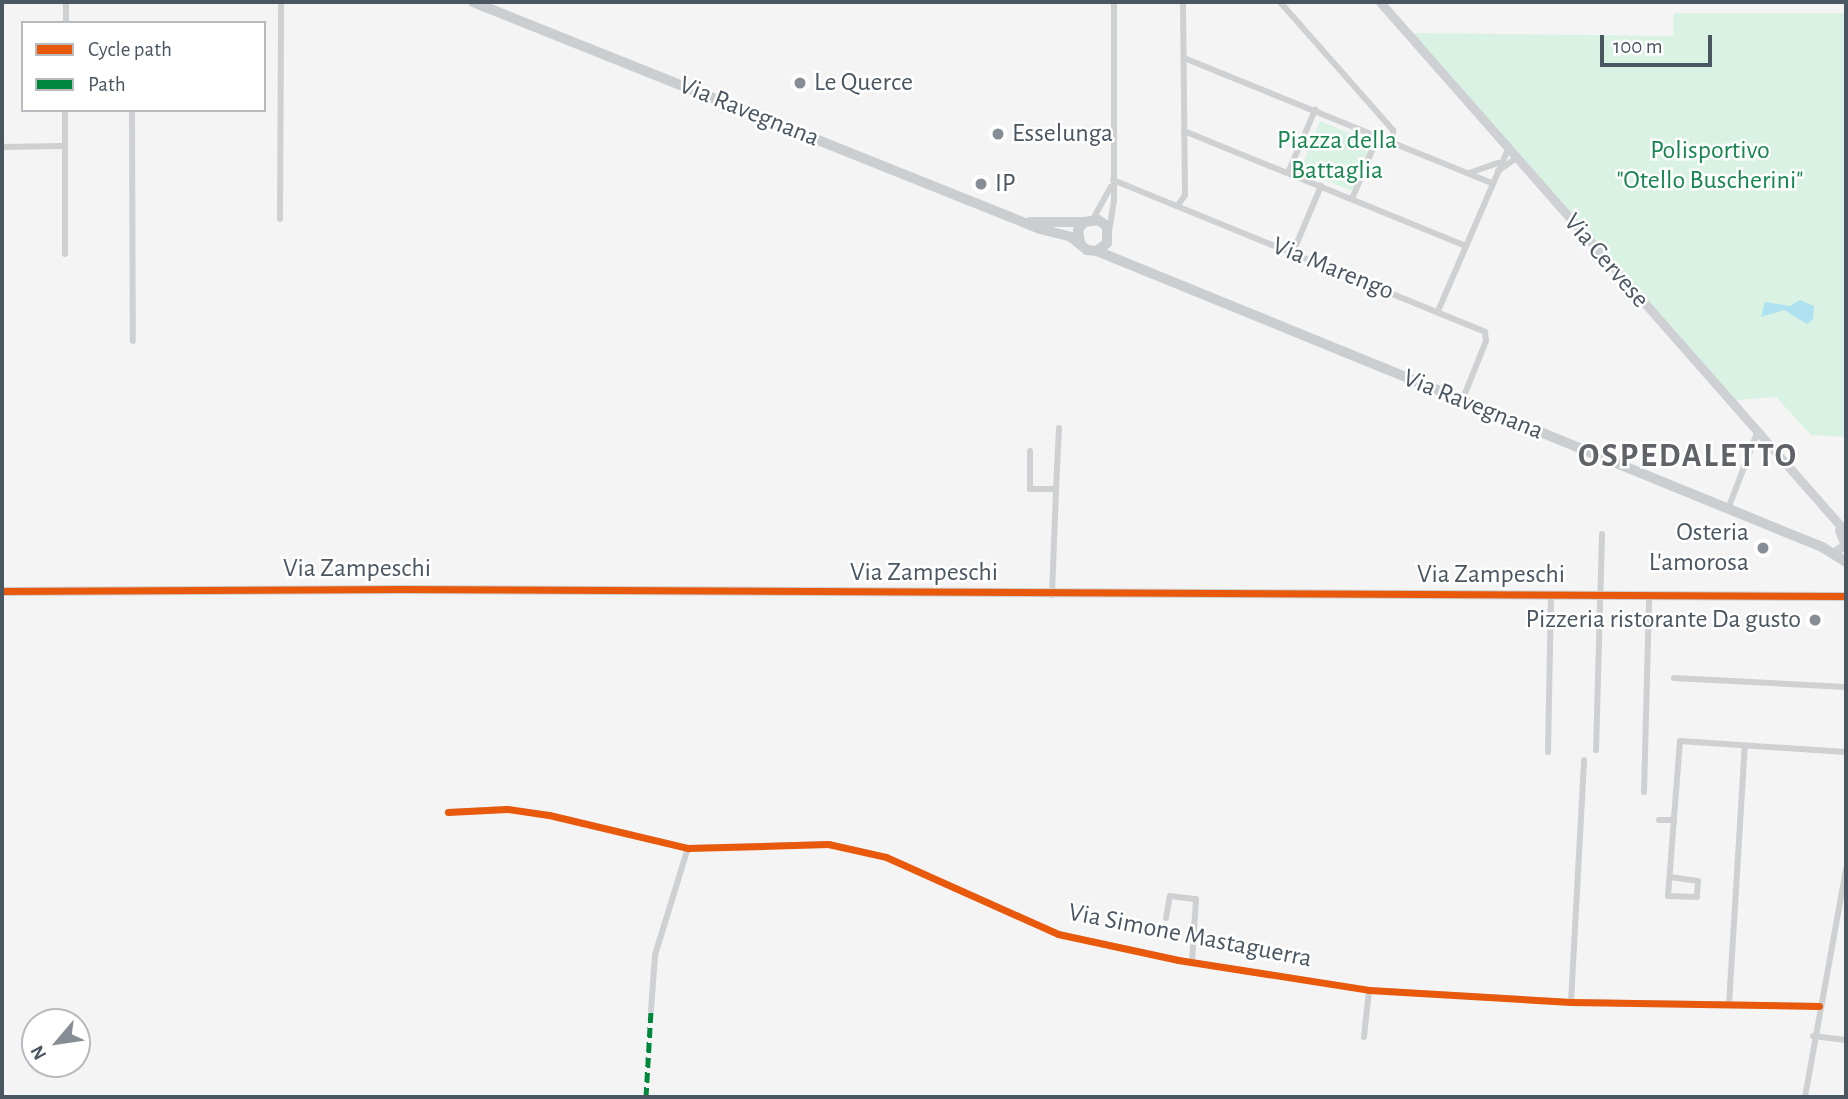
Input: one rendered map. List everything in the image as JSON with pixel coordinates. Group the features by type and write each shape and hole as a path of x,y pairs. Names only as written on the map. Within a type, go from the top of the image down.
{"main road":[{"name":"Via Ravegnana","path":"473,2 1080,243"},
{"name":"Via Ravegnana","path":"1026,222 1088,220"},
{"path":"1109,236 1097,251 1080,243 1078,230 1088,220 1103,222 1124,265"},
{"name":"Via Ravegnana","path":"1097,251 1124,265 1822,547 1841,552"},
{"name":"Via Ravegnana","path":"1822,547 1846,562"}],"street":[{"path":"66,2 66,21"},
{"path":"280,219 281,2"},
{"path":"1109,236 1114,2"},
{"path":"1178,205 1185,195 1183,2"},
{"path":"1280,2 1393,130 1393,142"},
{"name":"Via Cervese","path":"1380,2 1846,532"},
{"path":"1184,58 1492,183"},
{"path":"1288,173 1315,110"},
{"path":"65,112 65,254"},
{"path":"132,112 132,341"},
{"path":"1184,131 1466,246"},
{"path":"1352,199 1378,136"},
{"path":"2,147 64,146"},
{"path":"1438,312 1499,162 1508,149"},
{"path":"1496,172 1517,159"},
{"path":"1467,173 1499,162"},
{"path":"1088,220 1112,183"},
{"name":"Via Marengo","path":"1112,183 1178,205 1293,252 1438,312 1486,336 1462,401"},
{"path":"1293,252 1321,186"},
{"path":"1052,595 1059,428"},
{"path":"1728,509 1757,433"},
{"path":"1030,452 1030,489 1056,489"},
{"name":"Via Cervese","path":"1833,519 1846,542 1841,552"},
{"path":"1596,750 1598,597 1602,534"},
{"name":"Via Zampeschi","path":"2,591 402,589 1052,595 1846,596"},
{"path":"1548,752 1552,596"},
{"path":"1644,792 1648,597"},
{"path":"1674,678 1846,687"},
{"path":"1670,877 1698,881 1697,897 1668,896 1679,741 1846,752"},
{"path":"1729,1004 1745,746"},
{"path":"1571,1002 1584,760"},
{"name":"Via Simone Mastaguerra","path":"448,812 507,809 550,814 688,848 828,844 886,857 1058,934 1192,962 1369,990 1571,1002 1819,1006"},
{"path":"1659,820 1674,820"},
{"path":"651,1010 655,955 688,848"},
{"path":"1805,1097 1813,1036 1846,870"},
{"path":"1166,918 1171,896 1196,899 1192,962"},
{"path":"1364,1037 1369,990"},
{"path":"1813,1036 1846,1040"}],"green space":[{"name":"Polisportivo \"Otello Buscherini\"","path":"1674,13 1846,13 1846,437 1811,435 1776,397 1735,400 1412,33 1673,36"},
{"name":"Piazza della Battaglia","path":"1320,121 1374,143 1354,192 1300,170"}],"water":[{"path":"1800,300 1814,306 1813,319 1807,324 1784,310 1761,317 1765,302 1790,306"}],"marked path":[{"path":"646,1097 651,1010"}],"cycle path":[{"path":"2,591 402,589 1846,596"},
{"path":"448,812 507,809 549,815 688,848 828,844 886,857 1058,934 1178,960 1369,990 1571,1002 1819,1006"}],"place":[{"name":"Le Querce","path":"800,83"},
{"name":"Esselunga","path":"998,134"},
{"name":"IP","path":"981,184"},
{"name":"Osteria L'amorosa","path":"1763,548"},
{"name":"Pizzeria ristorante Da gusto","path":"1815,620"}],"district":[{"name":"OSPEDALETTO","path":"1688,457"}]}
